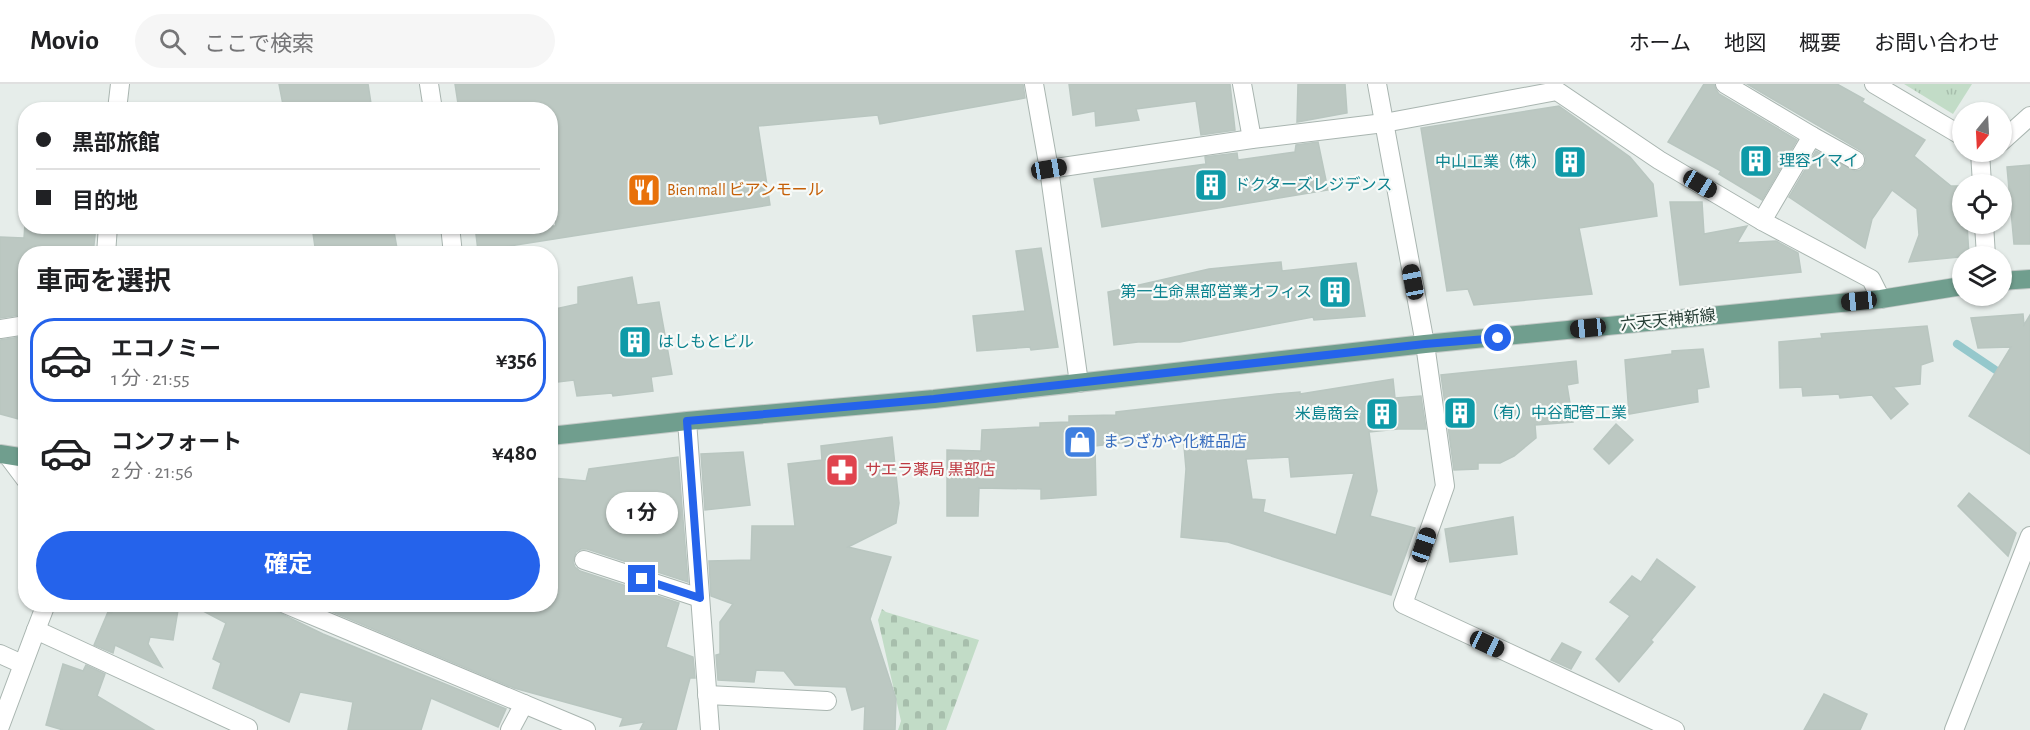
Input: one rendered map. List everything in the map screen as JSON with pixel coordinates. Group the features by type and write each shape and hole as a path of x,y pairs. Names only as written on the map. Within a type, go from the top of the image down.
{"main road":[{"path":"2012,280 2030,279"},
{"name":"六天天神新線","path":"558,435 911,401 1425,344 1881,299 1952,288"}],"street":[{"path":"118,102 120,84"},
{"path":"429,84 432,102"},
{"path":"1034,84 1049,169 1079,383"},
{"path":"1242,84 1252,139"},
{"path":"1377,84 1425,344 1445,486 1403,604 1651,725 1675,730"},
{"path":"1725,84 1855,160"},
{"path":"1874,84 1952,130"},
{"path":"1049,169 1252,139 1384,123 1557,91 1659,160 1870,279 1881,299"},
{"path":"2012,132 2030,116"},
{"path":"1762,220 1812,136"},
{"path":"0,329 18,326"},
{"path":"687,421 710,730"},
{"path":"1954,730 2030,536"},
{"path":"584,560 700,598"},
{"path":"0,726 43,612"},
{"path":"304,612 524,704 574,728"},
{"path":"36,630 248,728 247,730"},
{"path":"0,654 22,664"},
{"path":"707,695 827,701"},
{"path":"510,730 524,704"}],"green space":[{"path":"1904,84 1972,84 1961,102 1952,102 1952,113"},
{"path":"882,609 979,640 946,730 898,730 901,721 878,620"}],"building":[{"path":"279,84 368,84 371,102 282,102"},
{"path":"455,84 1023,84 1025,98 880,124 878,115 758,126 770,205 510,246 477,246 476,234 558,234 558,102 458,102"},
{"path":"1069,84 1230,84 1235,130 1201,135 1196,101 1136,109 1139,120 1096,126 1095,111 1073,115"},
{"path":"1298,84 1345,84 1347,113 1297,122"},
{"path":"1704,84 1714,84 1719,94 1797,140 1762,200 1719,174 1721,171 1668,142"},
{"path":"1747,84 1837,84 1864,99 1862,102 1925,140 1914,156 1952,186 1952,234 1968,234 1968,246 1952,246 1952,258 1909,262 1919,235 1917,209 1892,190 1872,219 1865,248 1789,197 1816,151 1855,171 1864,166 1866,160 1860,150"},
{"path":"1559,106 1630,157 1653,184 1657,216 1579,228 1592,294 1474,305 1468,289 1447,291 1421,128"},
{"name":"ドクターズレジデンス","path":"1318,142 1328,190 1102,227 1094,179 1206,164 1205,157 1237,153 1238,160 1295,152 1296,145"},
{"path":"2030,165 2030,244 2014,244 2012,174 2008,174 2007,167"},
{"path":"1670,202 1702,202 1704,234 1747,226 1737,243 1776,241 1798,253 1801,272 1680,285"},
{"path":"24,234 95,234 94,246 18,246 18,315 0,318 0,237 24,238"},
{"path":"313,234 394,234 397,246 315,246"},
{"path":"1041,248 1058,347 977,351 973,316 1025,311 1016,251"},
{"path":"1281,262 1282,271 1356,263 1365,316 1314,320 1313,317 1180,342 1138,342 1114,345 1108,292 1209,269"},
{"path":"632,277 637,305 659,302 672,374 651,377 653,391 613,396 612,393 577,396 574,380 558,382 558,308 578,304 578,287"},
{"path":"2023,314 2024,325 2030,315 2030,454 1969,416 2011,347 1978,348 1971,318"},
{"path":"1927,326 1933,361 1921,365 1920,384 1893,387 1908,404 1891,419 1872,395 1840,398 1839,394 1803,396 1802,387 1780,388 1779,342 1822,338 1821,334"},
{"path":"18,337 18,419 0,414 0,340"},
{"path":"1703,349 1709,387 1697,389 1698,402 1629,414 1625,360 1672,354 1672,351"},
{"path":"1576,361 1578,383 1567,385 1573,422 1535,425 1536,438 1514,456 1500,463 1478,463 1478,469 1454,470 1441,375"},
{"path":"1393,379 1395,398 1421,396 1426,429 1369,432 1377,491 1370,516 1415,528 1391,595 1228,542 1181,537 1186,469 1183,435 1095,446 1096,495 1041,499 1041,489 979,488 978,516 947,516 947,450 981,451 982,430 1040,427 1040,423 1069,422 1069,416 1116,415 1116,412 1276,394 1300,392 1300,394","holes":["1289,457 1291,477 1354,473 1336,535 1263,512 1265,500 1252,499 1246,459"]},
{"path":"1616,424 1633,440 1609,464 1594,449"},
{"path":"892,437 899,503 896,523 848,547 891,557 870,619 896,699 895,730 864,730 865,706 852,710 846,687 795,685 784,671 756,670 754,682 718,680 716,655 720,654 720,622 733,604 711,596 709,561 751,560 752,526 795,526 788,464 822,460 821,446"},
{"path":"743,452 750,505 705,510 701,454"},
{"path":"678,457 688,582 587,549 576,552 573,562 580,571 679,603 666,647 693,657 695,678 690,678 676,730 640,730 644,722 620,726 623,718 514,688 333,612 558,612 558,478 586,481 589,469"},
{"path":"1969,493 2016,533 2008,556 1958,506"},
{"path":"1513,517 1517,554 1450,562 1445,529"},
{"path":"1657,559 1695,587 1619,682 1596,659 1630,616 1610,602 1632,576 1641,582"},
{"path":"108,612 178,612 173,640 150,637 148,644 162,667 115,645 113,653 94,645"},
{"path":"205,612 278,612 323,634 506,709 498,727 431,698 421,730 348,730 353,702 300,692 289,722 213,688 221,663 213,659 226,623"},
{"path":"1562,643 1581,652 1571,669 1551,660"},
{"path":"63,664 83,671 86,665 105,674 97,696 154,730 63,730 46,725"},
{"path":"1824,694 1867,714 1860,730 1804,730"}],"waterway":[{"path":"1957,344 2006,377"}],"place":[{"name":"理容イマイ","path":"1756,161"},
{"name":"中山工業（株）","path":"1570,162"},
{"name":"ドクターズレジデンス","path":"1211,185"},
{"name":"Bien mall ビアンモール","path":"644,190"},
{"name":"第一生命黒部営業オフィス","path":"1335,292"},
{"name":"はしもとビル","path":"635,342"},
{"name":"（有）中谷配管工業","path":"1460,413"},
{"name":"米島商会","path":"1382,414"},
{"name":"まつざかや化粧品店","path":"1080,442"},
{"name":"サエラ薬局 黒部店","path":"842,470"}],"route":[{"path":"642,579 700,598 687,421 934,399 1425,344 1498,338"}]}
